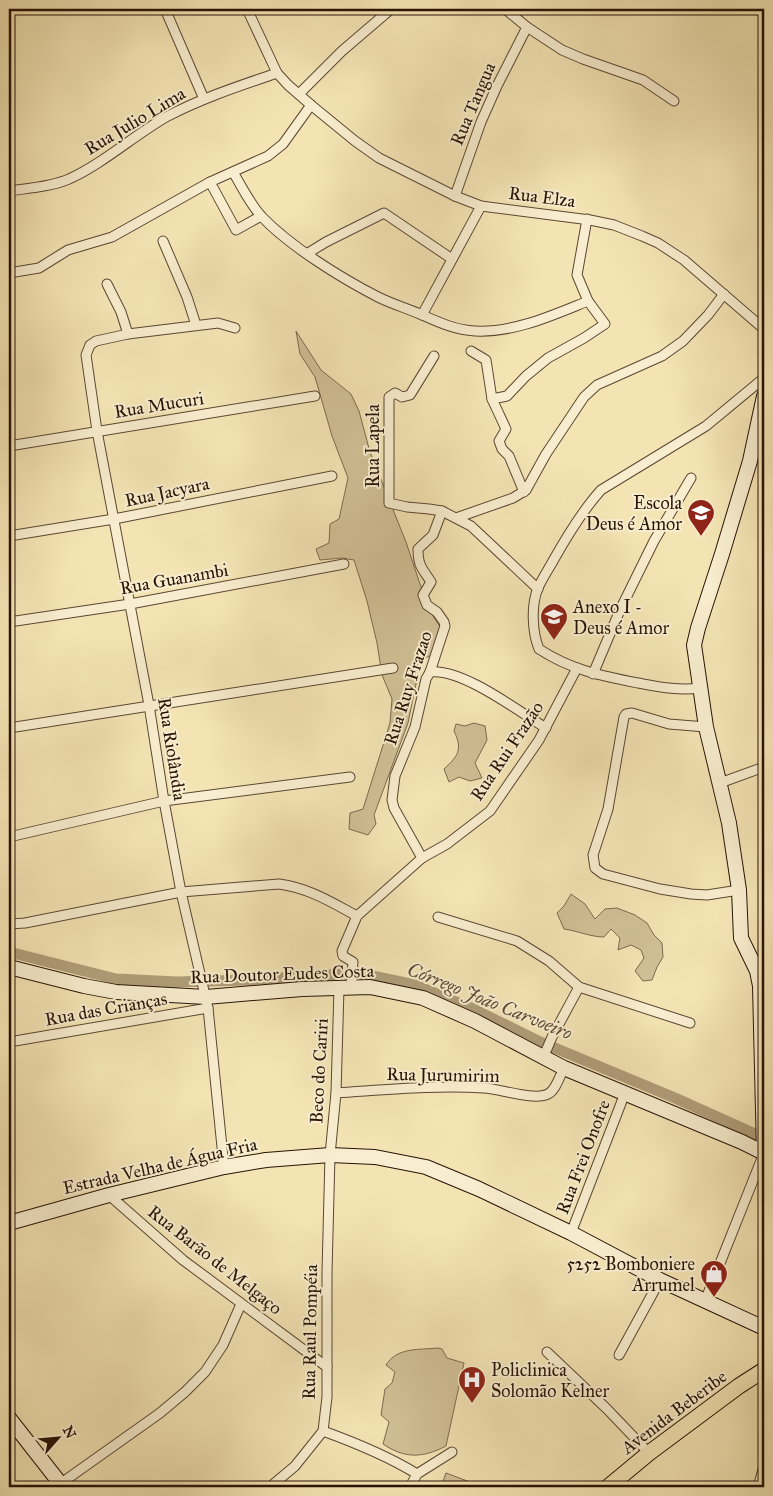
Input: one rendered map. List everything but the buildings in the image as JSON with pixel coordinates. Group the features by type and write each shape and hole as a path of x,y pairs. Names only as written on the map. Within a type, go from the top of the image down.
{"main road":[{"name":"Avenida Beberibe","path":"608,1487 649,1453 739,1386 764,1370"}],"street":[{"path":"165,9 204,99"},
{"name":"Rua Elza","path":"247,9 277,73 311,105 379,158 454,196 481,206 587,219 614,225 658,243 684,260 764,329"},
{"path":"298,94 342,51 391,9"},
{"path":"505,9 527,27 562,50 643,80 674,101"},
{"name":"Rua Tangua","path":"454,196 481,122 527,27"},
{"name":"Rua Julio Lima","path":"9,192 44,186 68,179 94,165 166,118 204,99 277,73"},
{"path":"9,273 39,268 77,246 99,242 112,237 210,182 268,156 283,144 311,105"},
{"path":"233,172 261,216 308,253 338,274 379,297 453,328 475,331 493,330 541,320 588,301"},
{"path":"210,182 236,230 261,216"},
{"path":"422,315 481,206"},
{"path":"308,253 384,213 452,259"},
{"path":"492,399 507,396 526,376 548,358 605,324 588,301 577,275 587,219"},
{"path":"162,241 187,296 196,325"},
{"path":"108,284 121,312 128,334 218,323 235,328"},
{"path":"456,518 513,498 524,492 546,454 584,397 597,385 662,356 683,341 708,315 724,294"},
{"name":"Rua Riolândia","path":"128,334 96,341 90,345 86,355 97,431 149,705 181,892 207,1002 224,1167"},
{"path":"471,351 486,360 492,399 506,429 499,441 509,456 524,492"},
{"name":"Rua Lapela","path":"434,356 410,395 402,397 395,393 389,397 389,503 406,508 429,508 442,512"},
{"path":"700,688 675,689 593,674 541,650 538,646 534,621 534,605 538,589 568,535 592,499 601,490 706,426 764,378"},
{"name":"Rua Mucuri","path":"9,446 315,396"},
{"path":"705,1301 764,1153 764,1145 760,986 757,971 741,938 740,890 720,783 706,727 694,645 750,461 764,396"},
{"name":"Rua Jacyara","path":"9,536 114,519 332,476"},
{"path":"593,674 620,610 654,542 691,478"},
{"path":"442,512 471,526 538,589"},
{"name":"Rua Ruy Frazao","path":"422,858 394,808 392,800 395,776 415,727 426,679 445,626 442,618 424,599 423,595 431,582 419,567 418,548 433,535 442,512"},
{"name":"Rua Guanambi","path":"9,622 130,604 344,564"},
{"path":"9,728 394,668"},
{"name":"Rua Rui Frazão","path":"358,916 422,858 447,844 490,811 546,728 577,668"},
{"path":"430,672 440,671 472,683 546,728"},
{"path":"706,727 669,724 632,713 626,714 608,809 593,864 602,874 660,889 707,895 740,890"},
{"path":"720,783 764,767"},
{"path":"9,837 164,801 350,777"},
{"path":"9,924 26,923 181,892 279,884 318,894 358,916"},
{"name":"Beco do Cariri","path":"330,1155 347,984 353,964 352,960 343,956 342,951 358,916"},
{"path":"438,917 517,941 549,961 579,987 617,998 690,1024"},
{"name":"Rua Doutor Eudes Costa","path":"9,966 84,986 116,992 207,1002 302,988 347,984 423,998 545,1055 564,1068 742,1142 764,1153"},
{"path":"545,1055 552,1037 579,987"},
{"name":"Rua das Crianças","path":"9,1042 207,1002"},
{"name":"Rua Jurumirim","path":"336,1093 412,1088 486,1088 525,1095 546,1095 552,1091 564,1068"},
{"name":"Rua Frei Onofre","path":"572,1233 625,1093"},
{"name":"Estrada Velha de Água Fria","path":"9,1223 108,1194 224,1167 266,1160 330,1155 375,1157 426,1168 479,1189 572,1233 660,1280 764,1328"},
{"name":"Rua Raul Pompéia","path":"323,1431 328,1367 327,1273 330,1155"},
{"name":"Rua Barão de Melgaço","path":"108,1194 183,1260 328,1367"},
{"path":"619,1356 660,1280"},
{"path":"9,1418 62,1486 160,1413 205,1372 223,1345 241,1304"},
{"path":"547,1352 607,1409 649,1453"},
{"path":"270,1487 294,1466 323,1431 362,1445 417,1474"},
{"path":"410,1487 417,1474 452,1452"},
{"path":"758,1487 764,1466"}],"shaded area":[{"path":"296,331 321,370 351,394 359,411 370,452 406,542 420,584 434,618 446,635 435,653 418,662 416,684 408,723 374,815 376,824 368,835 349,829 350,813 363,809 390,723 392,699 382,675 367,601 354,560 342,558 320,560 316,549 329,543 330,524 339,519 348,478 332,436 315,377 300,354"},
{"path":"474,723 485,726 487,740 475,763 482,778 470,781 459,777 449,782 444,769 458,752 458,743 454,731 456,724 465,726"},
{"path":"571,894 585,904 595,919 605,909 617,908 635,915 647,923 654,935 662,943 663,957 652,980 643,981 635,971 644,958 641,950 631,945 618,950 620,938 611,929 604,937 564,929 557,913"},
{"path":"442,1349 447,1358 464,1363 446,1446 422,1455 407,1454 391,1449 383,1444 389,1422 381,1415 385,1389 392,1383 395,1372 386,1365 391,1359 402,1352"},
{"path":"446,1473 470,1482 477,1487 441,1487"}],"waterway":[{"name":"Córrego João Carvoeiro","path":"9,952 116,979 177,982 358,973 415,985 471,1008 538,1041 675,1098 764,1138"}],"place":[{"name":"Escola Deus é Amor","path":"701,537"},
{"name":"Anexo I - Deus é Amor","path":"554,641"},
{"name":"5252 Bomboniere Arrumel","path":"714,1298"},
{"name":"Policlinica Solomão Kelner","path":"472,1404"}]}
